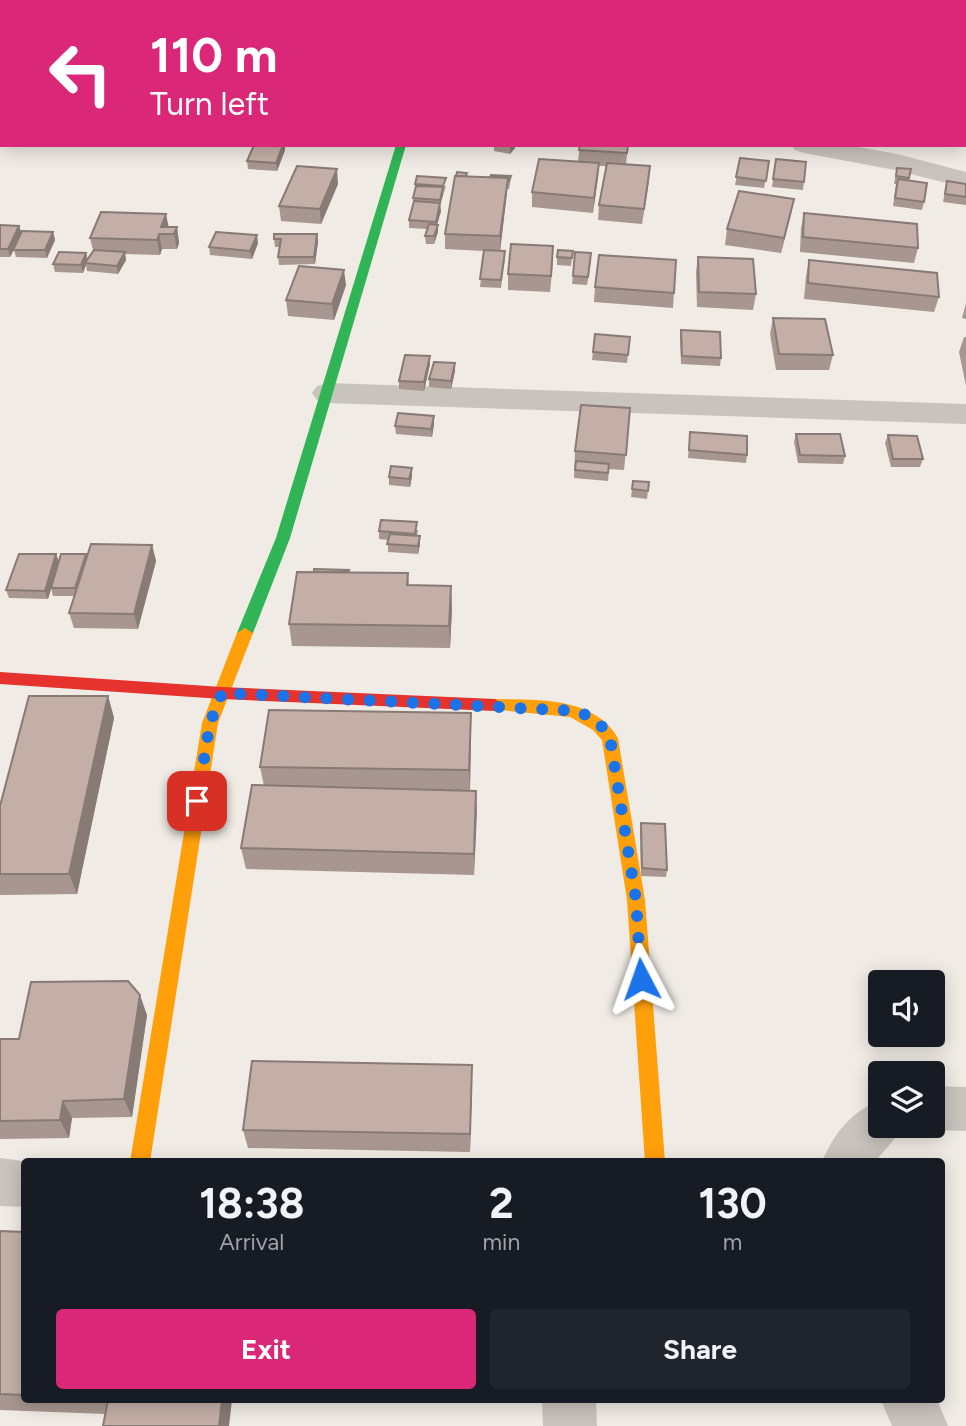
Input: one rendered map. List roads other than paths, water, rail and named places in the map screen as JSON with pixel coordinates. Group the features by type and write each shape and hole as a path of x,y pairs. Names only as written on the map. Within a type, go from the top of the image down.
{"street":[{"path":"141,1158 210,723 283,538 400,147"},
{"path":"815,147 897,162 966,180"},
{"path":"328,393 966,414"},
{"path":"0,678 222,693 548,708 577,711 597,720 610,738 636,900 655,1158"},
{"path":"945,1108 966,1109"},
{"path":"849,1158 868,1132"},
{"path":"0,1182 21,1183"},
{"path":"569,1403 570,1426"},
{"path":"910,1403 921,1426"}]}
